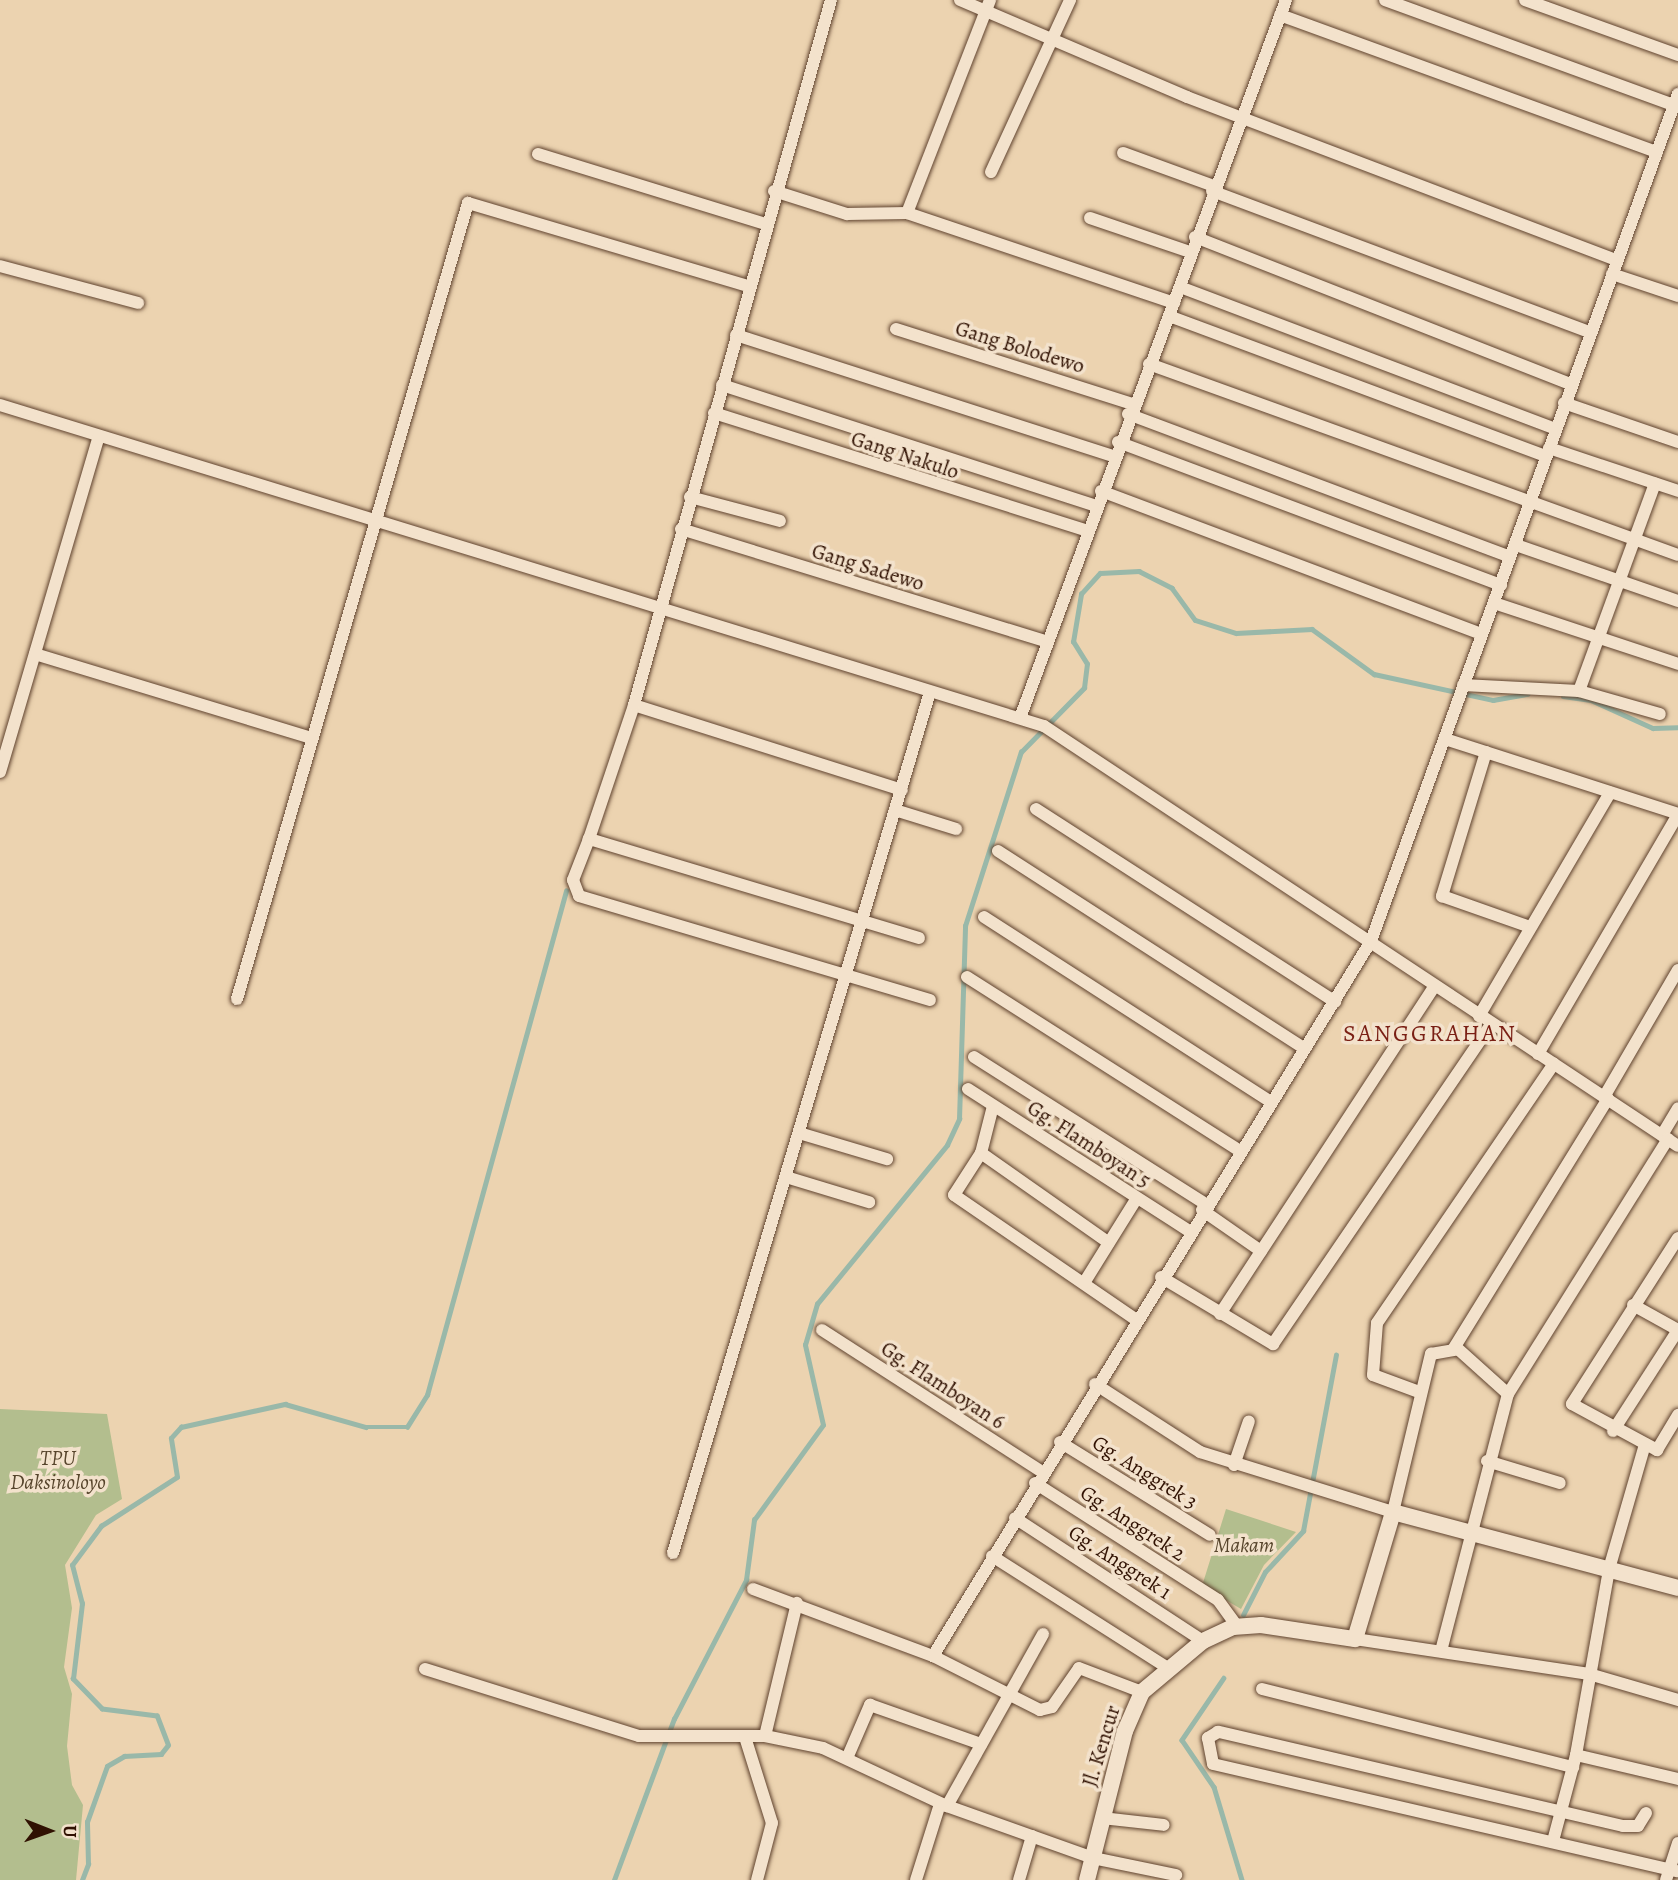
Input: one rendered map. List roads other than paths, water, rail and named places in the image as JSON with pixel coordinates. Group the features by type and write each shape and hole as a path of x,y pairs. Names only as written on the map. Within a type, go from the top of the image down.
{"street":[{"path":"831,0 774,191 634,705 573,880 575,894 930,1000"},
{"path":"960,0 988,5 1053,40 1240,116 1616,260"},
{"path":"991,172 1070,0"},
{"path":"1025,719 1044,641 1084,530 1174,303 1189,252 1286,0"},
{"path":"933,1656 1095,1384 1371,941 1530,504 1589,332 1675,108 1385,0"},
{"path":"1525,0 1678,55"},
{"path":"907,213 988,5"},
{"path":"1280,15 1657,152"},
{"path":"1123,153 1589,332"},
{"path":"538,154 765,224"},
{"path":"774,191 847,214 907,213 1174,303"},
{"path":"237,999 373,520 470,201 748,286"},
{"path":"1090,218 1189,252"},
{"path":"1195,237 1571,384"},
{"path":"0,266 138,303"},
{"path":"1612,274 1678,296"},
{"path":"1180,287 1555,429"},
{"path":"1169,316 1548,452 1678,491"},
{"name":"Gang Bolodewo","path":"896,329 1130,409 1513,551 1620,580 1678,601"},
{"path":"736,335 1112,456"},
{"path":"1149,364 1530,504 1678,555"},
{"path":"722,385 1094,505"},
{"path":"1564,403 1678,442"},
{"path":"0,405 659,610 1044,726 1669,1140"},
{"name":"Gang Nakulo","path":"715,413 1084,530"},
{"path":"0,772 99,436"},
{"path":"1118,442 1501,584"},
{"path":"1579,691 1655,483"},
{"path":"1101,491 1481,634"},
{"path":"690,497 780,521"},
{"name":"Gang Sadewo","path":"681,529 1044,641"},
{"path":"1494,604 1599,636 1678,664"},
{"path":"35,654 311,738"},
{"path":"1462,687 1579,691 1660,714"},
{"path":"673,1553 930,692"},
{"path":"634,705 902,790"},
{"path":"1445,739 1678,814 1538,1054"},
{"path":"1486,752 1442,896 1530,928"},
{"path":"1479,1016 1610,793"},
{"path":"1036,809 1335,1002"},
{"path":"895,810 956,829"},
{"path":"589,839 919,938"},
{"path":"998,851 1305,1049"},
{"path":"984,917 1271,1102"},
{"path":"1355,1639 1393,1512 1419,1392 1431,1354 1454,1348 1606,1098 1678,970"},
{"path":"967,977 1240,1152"},
{"path":"1220,1314 1435,986"},
{"path":"1161,1277 1267,1344 1274,1342 1491,1024"},
{"path":"974,1057 1204,1207 1261,1251"},
{"path":"1419,1392 1373,1375 1377,1323 1554,1064"},
{"name":"Gg. Flamboyan 5","path":"968,1088 1189,1231"},
{"path":"993,1106 981,1153 954,1195 1135,1319"},
{"path":"1441,1651 1488,1461 1508,1394 1669,1140 1678,1108"},
{"path":"799,1133 887,1159"},
{"path":"981,1153 1110,1242"},
{"path":"786,1177 869,1202"},
{"path":"1084,1283 1137,1198"},
{"path":"1678,1238 1572,1399 1574,1407 1613,1431 1657,1450 1678,1415"},
{"path":"1613,1431 1678,1330 1633,1305"},
{"name":"Gg. Flamboyan 6","path":"822,1330 1039,1478"},
{"path":"1454,1348 1508,1394"},
{"path":"1095,1384 1188,1446 1234,1465 1470,1534 1678,1588"},
{"path":"1234,1465 1249,1421"},
{"name":"Gg. Anggrek 3","path":"1060,1443 1210,1535"},
{"path":"1553,1841 1575,1761 1609,1569 1644,1444"},
{"path":"1488,1461 1560,1483"},
{"name":"Gg. Anggrek 2","path":"1039,1478 1218,1600 1237,1626"},
{"name":"Gg. Anggrek 1","path":"1015,1518 1203,1641"},
{"path":"992,1556 1168,1668"},
{"path":"753,1588 933,1656 1048,1710 1079,1668 1142,1692"},
{"path":"765,1736 797,1603"},
{"path":"1237,1626 1355,1639 1589,1674 1678,1700"},
{"name":"Jl. Kencur","path":"1087,1880 1102,1818 1142,1692 1203,1641 1237,1626"},
{"path":"916,1880 944,1805 1043,1634"},
{"path":"425,1669 623,1732 681,1739 765,1736 848,1756 944,1805 1093,1858 1177,1875"},
{"path":"1262,1689 1575,1761 1678,1779"},
{"path":"848,1756 870,1705 981,1744"},
{"path":"1646,1812 1632,1827 1218,1732 1208,1738 1213,1764 1553,1841 1671,1873 1678,1843"},
{"path":"745,1737 772,1823 757,1880"},
{"path":"1102,1818 1164,1825"},
{"path":"1019,1880 1032,1836"}],"waterway":[{"path":"614,1880 674,1719 746,1580 754,1520 823,1425 805,1345 817,1304 947,1145 959,1119 965,926 1021,752 1084,688 1087,664 1073,642 1081,594 1100,573 1139,571 1172,588 1195,620 1236,633 1312,629 1374,674 1493,700 1527,694"},
{"path":"1563,696 1591,700 1653,728 1678,727"},
{"path":"82,1880 88,1864 87,1822 107,1766 124,1756 161,1754 168,1745 157,1716 102,1709 73,1679 82,1604 72,1565 101,1526 177,1477 171,1438 181,1427 285,1404 366,1427 407,1427 427,1395 566,891"},
{"path":"1243,1615 1265,1572 1303,1531 1336,1355"},
{"path":"1224,1678 1182,1740 1214,1787 1242,1880"}],"district":[{"name":"SANGGRAHAN","path":"1430,1034"}],"park label":[{"name":"TPU Daksinoloyo","path":"58,1470"},
{"name":"Makam","path":"1244,1545"}]}
